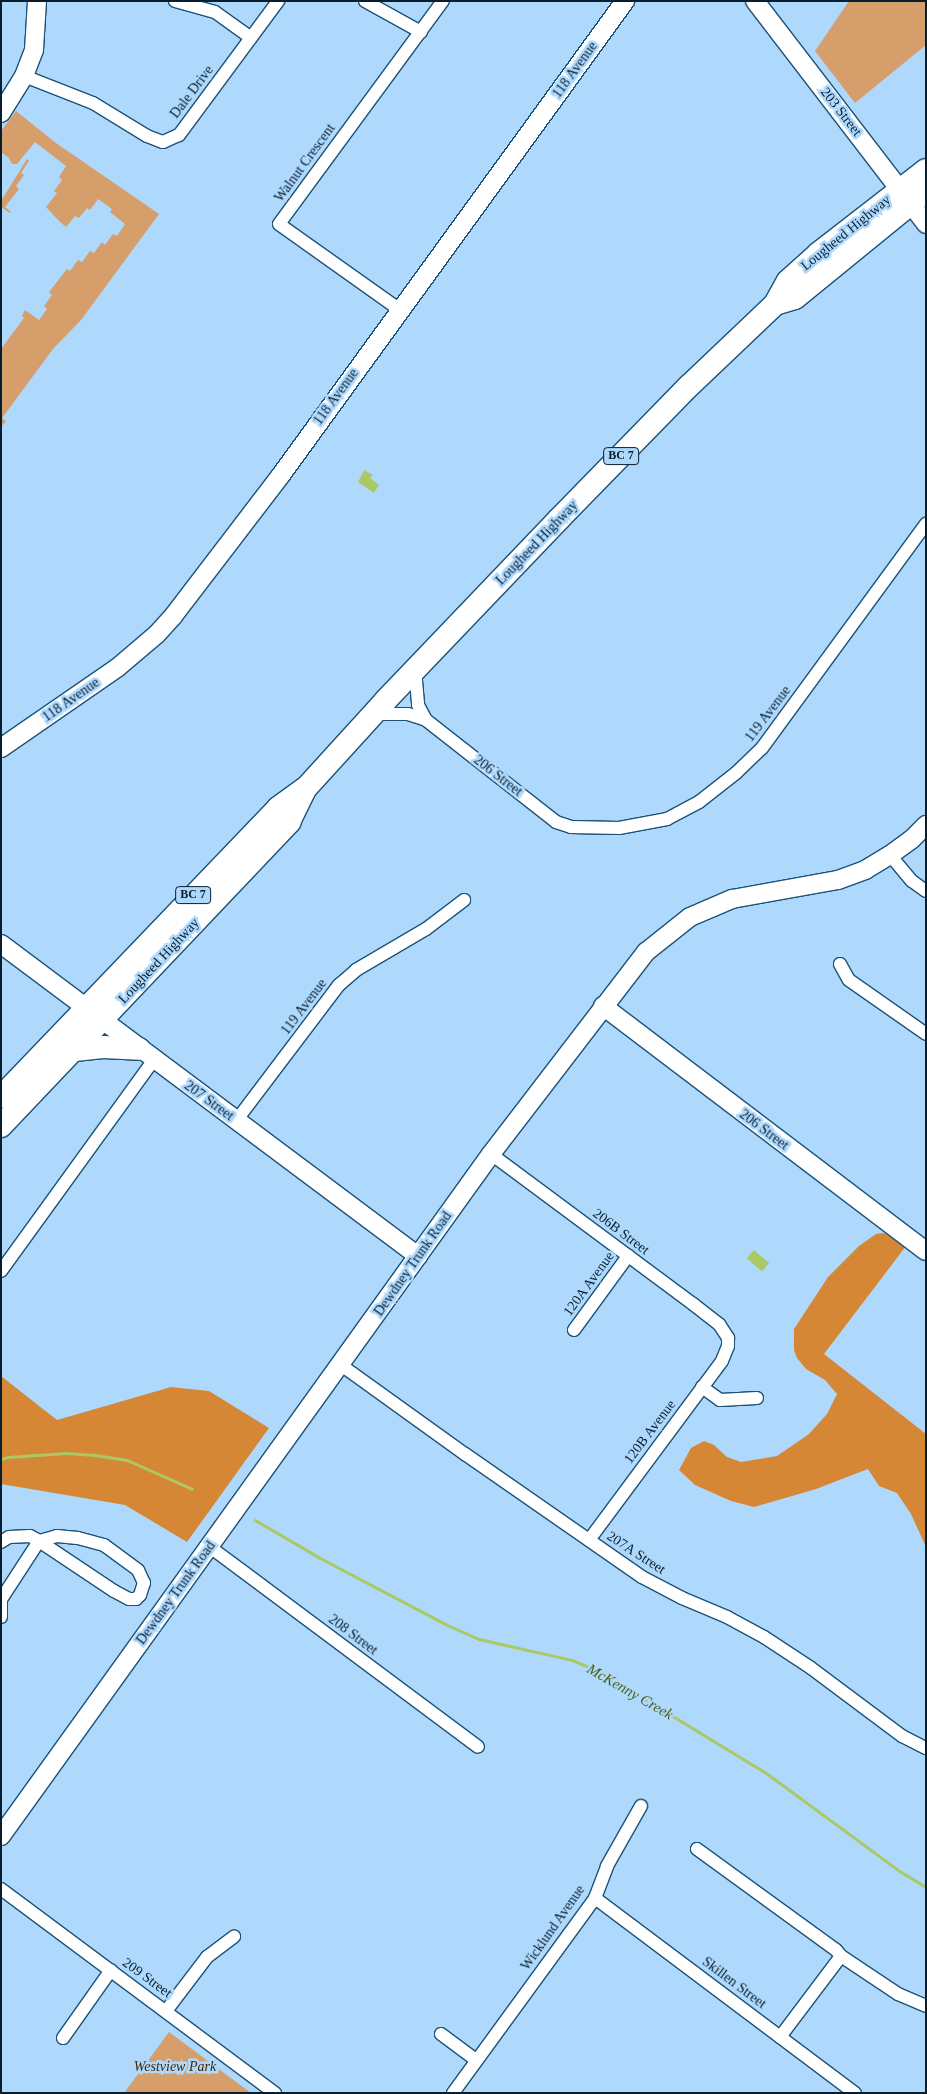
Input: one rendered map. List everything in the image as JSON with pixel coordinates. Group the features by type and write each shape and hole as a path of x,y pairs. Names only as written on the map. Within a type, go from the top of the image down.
{"highway":[{"name":"Lougheed Highway","path":"1,1098 94,1015 278,808 306,788 415,669 689,386 775,304 795,298 911,195 926,170"},
{"name":"Lougheed Highway","path":"1,1126 75,1050 94,1015"},
{"path":"75,1050 104,1047 147,1055"}],"street":[{"path":"1,113 24,76 34,50 37,1"},
{"path":"175,1 215,12 251,38"},
{"name":"Dale Drive","path":"24,76 93,103 147,136 163,142 179,136 278,1"},
{"path":"364,1 420,32"},
{"name":"Walnut Crescent","path":"400,310 279,224 443,1"},
{"name":"118 Avenue","path":"1,748 117,668 157,634 217,561 625,1"},
{"name":"203 Street","path":"755,1 911,195 926,224"},
{"name":"119 Avenue","path":"571,827 619,828 667,818 699,802 736,773 762,748 780,726 926,524"},
{"path":"415,669 418,705 426,720"},
{"name":"206 Street","path":"373,714 408,714 426,720 556,822 571,827"},
{"name":"Dewdney Trunk Road","path":"1,1836 7,1817 210,1547 491,1154 646,952 690,917 732,899 838,880 865,870 890,856 926,825"},
{"path":"890,856 912,881 926,891"},
{"name":"119 Avenue","path":"236,1121 339,985 356,970 426,929 464,900"},
{"name":"207 Street","path":"1,944 418,1256"},
{"path":"840,964 849,980 926,1034"},
{"name":"206 Street","path":"603,1006 926,1251"},
{"path":"1,1272 147,1055"},
{"name":"206B Street","path":"491,1154 719,1324 728,1338"},
{"name":"120A Avenue","path":"574,1330 628,1256"},
{"name":"120B Avenue","path":"589,1540 726,1353 728,1338"},
{"name":"207A Street","path":"341,1364 465,1454 654,1583 727,1617 764,1637 811,1668 902,1736 926,1748"},
{"path":"702,1387 720,1400 757,1398"},
{"path":"1,1542 9,1537 30,1536 39,1541 129,1599 136,1598 144,1589 142,1576 138,1570 104,1545 77,1538 57,1536 39,1541 2,1597 1,1617"},
{"name":"208 Street","path":"210,1547 478,1747"},
{"name":"Wicklund Avenue","path":"453,2093 595,1898 607,1866 641,1806"},
{"path":"697,1849 836,1950 841,1956 898,1994 926,2006"},
{"name":"209 Street","path":"1,1888 275,2093"},
{"name":"Skillen Street","path":"595,1898 855,2093"},
{"path":"166,2011 207,1957 234,1937"},
{"path":"780,2037 841,1956"},
{"path":"63,2038 111,1970"},
{"path":"441,2034 476,2060"}],"green space":[{"path":"849,1 926,1 926,45 855,103 815,51"},
{"path":"16,111 56,143 159,214 81,320 53,349 2,418 6,421 1,427 1,349 24,318 22,316 25,310 39,320 47,309 44,306 52,295 49,292 67,269 70,271 78,260 82,262 90,251 94,253 102,242 105,245 113,234 117,236 125,224 110,212 112,209 98,199 90,210 87,208 79,218 75,216 66,227 59,221 46,207 57,193 54,191 62,180 59,177 66,166 35,142 17,164 12,164 9,158 1,152 1,131"},
{"path":"27,159 29,161 21,173 24,175 16,186 19,189 5,207 10,213 1,207 1,201"},
{"name":"Westview Park","path":"169,2032 251,2093 124,2093"}],"shaded area":[{"path":"364,470 373,475 370,478 379,485 374,493 358,482"},
{"path":"884,1233 906,1246 824,1354 926,1434 926,1547 911,1514 897,1493 879,1486 868,1469 816,1489 754,1507 731,1501 695,1485 679,1470 691,1448 704,1441 714,1445 727,1457 741,1462 777,1456 809,1434 827,1414 837,1394 825,1380 806,1369 797,1358 794,1350 794,1329 828,1277 859,1246 876,1234"},
{"path":"754,1250 769,1263 762,1271 747,1258"},
{"path":"1,1376 57,1420 171,1387 209,1391 269,1428 187,1542 125,1505 1,1484"}],"waterway":[{"name":"McKenny Creek","path":"1,1459 66,1453 127,1460 192,1489"},
{"name":"McKenny Creek","path":"255,1520 320,1558 447,1625 479,1639 572,1660 602,1673 766,1773 901,1872 926,1887"}]}
